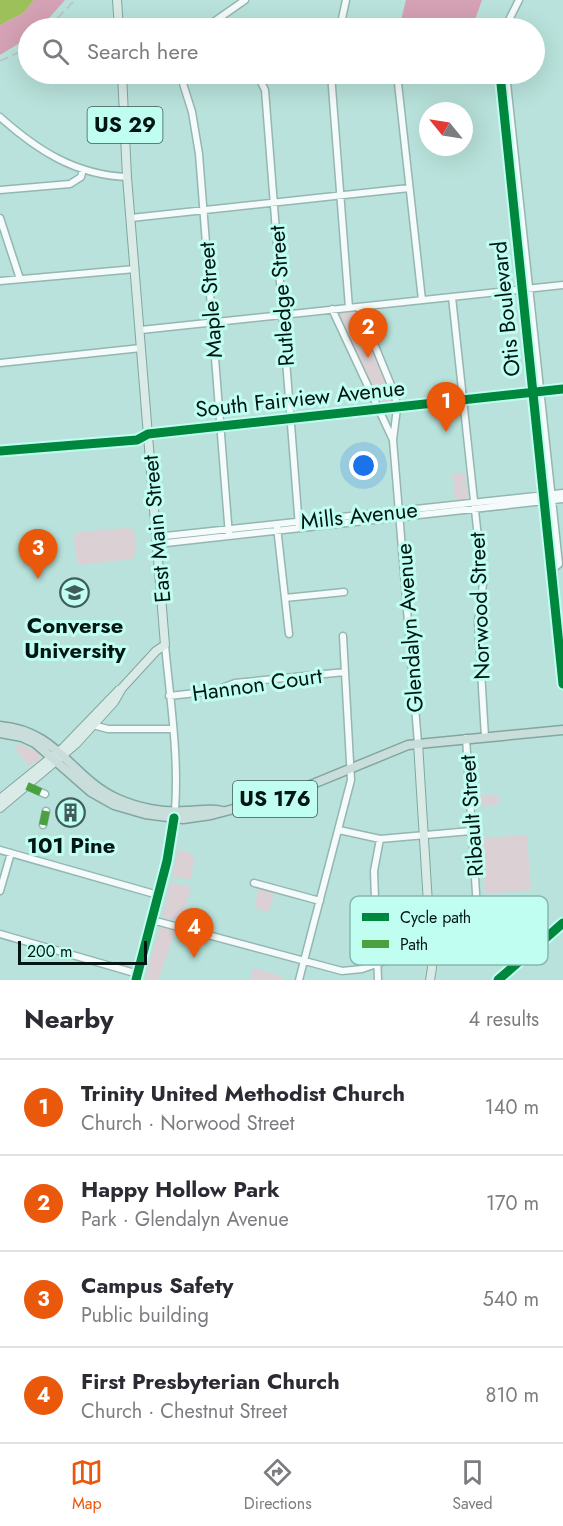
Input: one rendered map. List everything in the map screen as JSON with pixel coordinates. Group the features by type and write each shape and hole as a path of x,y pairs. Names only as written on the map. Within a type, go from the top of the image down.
{"highway":[{"path":"0,726 32,732 85,787 109,803 138,813 175,814"},
{"name":"US 176","path":"175,814 211,808 222,811 278,798 418,743 563,730"},
{"path":"0,733 30,740 57,756"}],"main road":[{"path":"117,0 118,18"},
{"name":"East Main Street","path":"122,84 127,177 165,645"},
{"path":"0,808 27,786 98,715 156,651 165,645"},
{"path":"0,799 57,756 93,725 98,715"},
{"path":"418,743 428,896"},
{"path":"430,965 430,980"}],"street":[{"path":"220,18 244,0"},
{"path":"342,18 346,0"},
{"path":"510,18 519,0"},
{"name":"Maple Street","path":"183,84 195,126 228,533"},
{"name":"Rutledge Street","path":"262,84 265,90 299,524"},
{"path":"332,84 349,308"},
{"path":"398,84 422,300"},
{"name":"Otis Boulevard","path":"501,84 548,498 558,564 553,569 563,684"},
{"name":"Otis Boulevard","path":"507,84 525,289"},
{"path":"0,117 41,151 83,169 127,177"},
{"path":"0,190 70,184 81,177 83,169"},
{"path":"131,218 409,188"},
{"path":"0,218 20,279"},
{"path":"0,282 135,268"},
{"path":"141,330 563,285"},
{"name":"Norwood Street","path":"452,297 483,584 478,622 485,737"},
{"name":"Glendalyn Avenue","path":"359,307 393,386 397,408 393,440 418,743"},
{"name":"Glendalyn Avenue","path":"332,309 393,440"},
{"path":"0,363 141,348"},
{"name":"South Fairview Avenue","path":"0,451 137,440 148,434 563,389"},
{"name":"Mills Avenue","path":"548,498 563,493"},
{"name":"Mills Avenue","path":"156,541 548,498 563,499"},
{"path":"277,528 289,634"},
{"path":"285,598 344,592"},
{"path":"299,980 339,830 351,770 343,636"},
{"name":"East Main Street","path":"137,977 159,895 175,814 165,645"},
{"name":"Hannon Court","path":"169,696 214,691 235,683 345,672"},
{"path":"98,715 108,729"},
{"path":"93,725 108,729 171,729"},
{"name":"Ribault Street","path":"466,738 476,896"},
{"path":"27,786 45,794"},
{"path":"43,825 46,811"},
{"path":"339,830 380,839 471,831"},
{"path":"375,896 374,871 380,839"},
{"path":"0,850 159,895"},
{"path":"0,891 11,853"},
{"path":"254,883 320,901"},
{"path":"152,920 342,971 356,971 372,965"},
{"path":"0,934 137,977"},
{"path":"377,965 378,980"}],"shaded area":[{"path":"0,0 34,0 23,13 0,25"},
{"path":"34,0 65,0 49,18 18,18 18,44 0,55 0,25 23,13"},
{"path":"406,0 482,0 476,18 402,18"},
{"path":"359,307 397,408 378,410 332,309"},
{"path":"465,473 468,499 455,500 452,474"},
{"path":"127,528 133,530 136,541 136,552 132,559 81,565 77,562 74,536 78,532"},
{"path":"18,743 38,752 40,760 29,766 16,750"},
{"path":"498,794 499,804 476,807 475,796"},
{"path":"527,835 531,890 485,894 481,838"},
{"path":"178,850 190,853 195,859 190,880 172,876"},
{"path":"171,882 191,887 182,922 162,917"},
{"path":"259,888 274,892 269,912 254,908"},
{"path":"160,925 176,930 158,980 145,980"},
{"path":"253,968 282,976 281,980 250,980"}],"railway":[{"path":"58,18 75,0"},
{"path":"0,61 18,53"}],"marked path":[{"path":"27,786 45,794"},
{"path":"43,825 46,811"}],"cycle path":[{"path":"501,84 563,684"},
{"path":"0,451 137,440 148,434 563,389"},
{"path":"136,980 167,861 174,818"},
{"path":"548,936 563,923"},
{"path":"498,980 515,965"}],"place":[{"name":"Happy Hollow Park","path":"368,358"},
{"name":"Trinity United Methodist Church","path":"446,432"},
{"name":"Campus Safety","path":"38,579"},
{"name":"Converse University","path":"75,593"},
{"name":"101 Pine","path":"71,813"},
{"name":"First Presbyterian Church","path":"194,958"}]}
